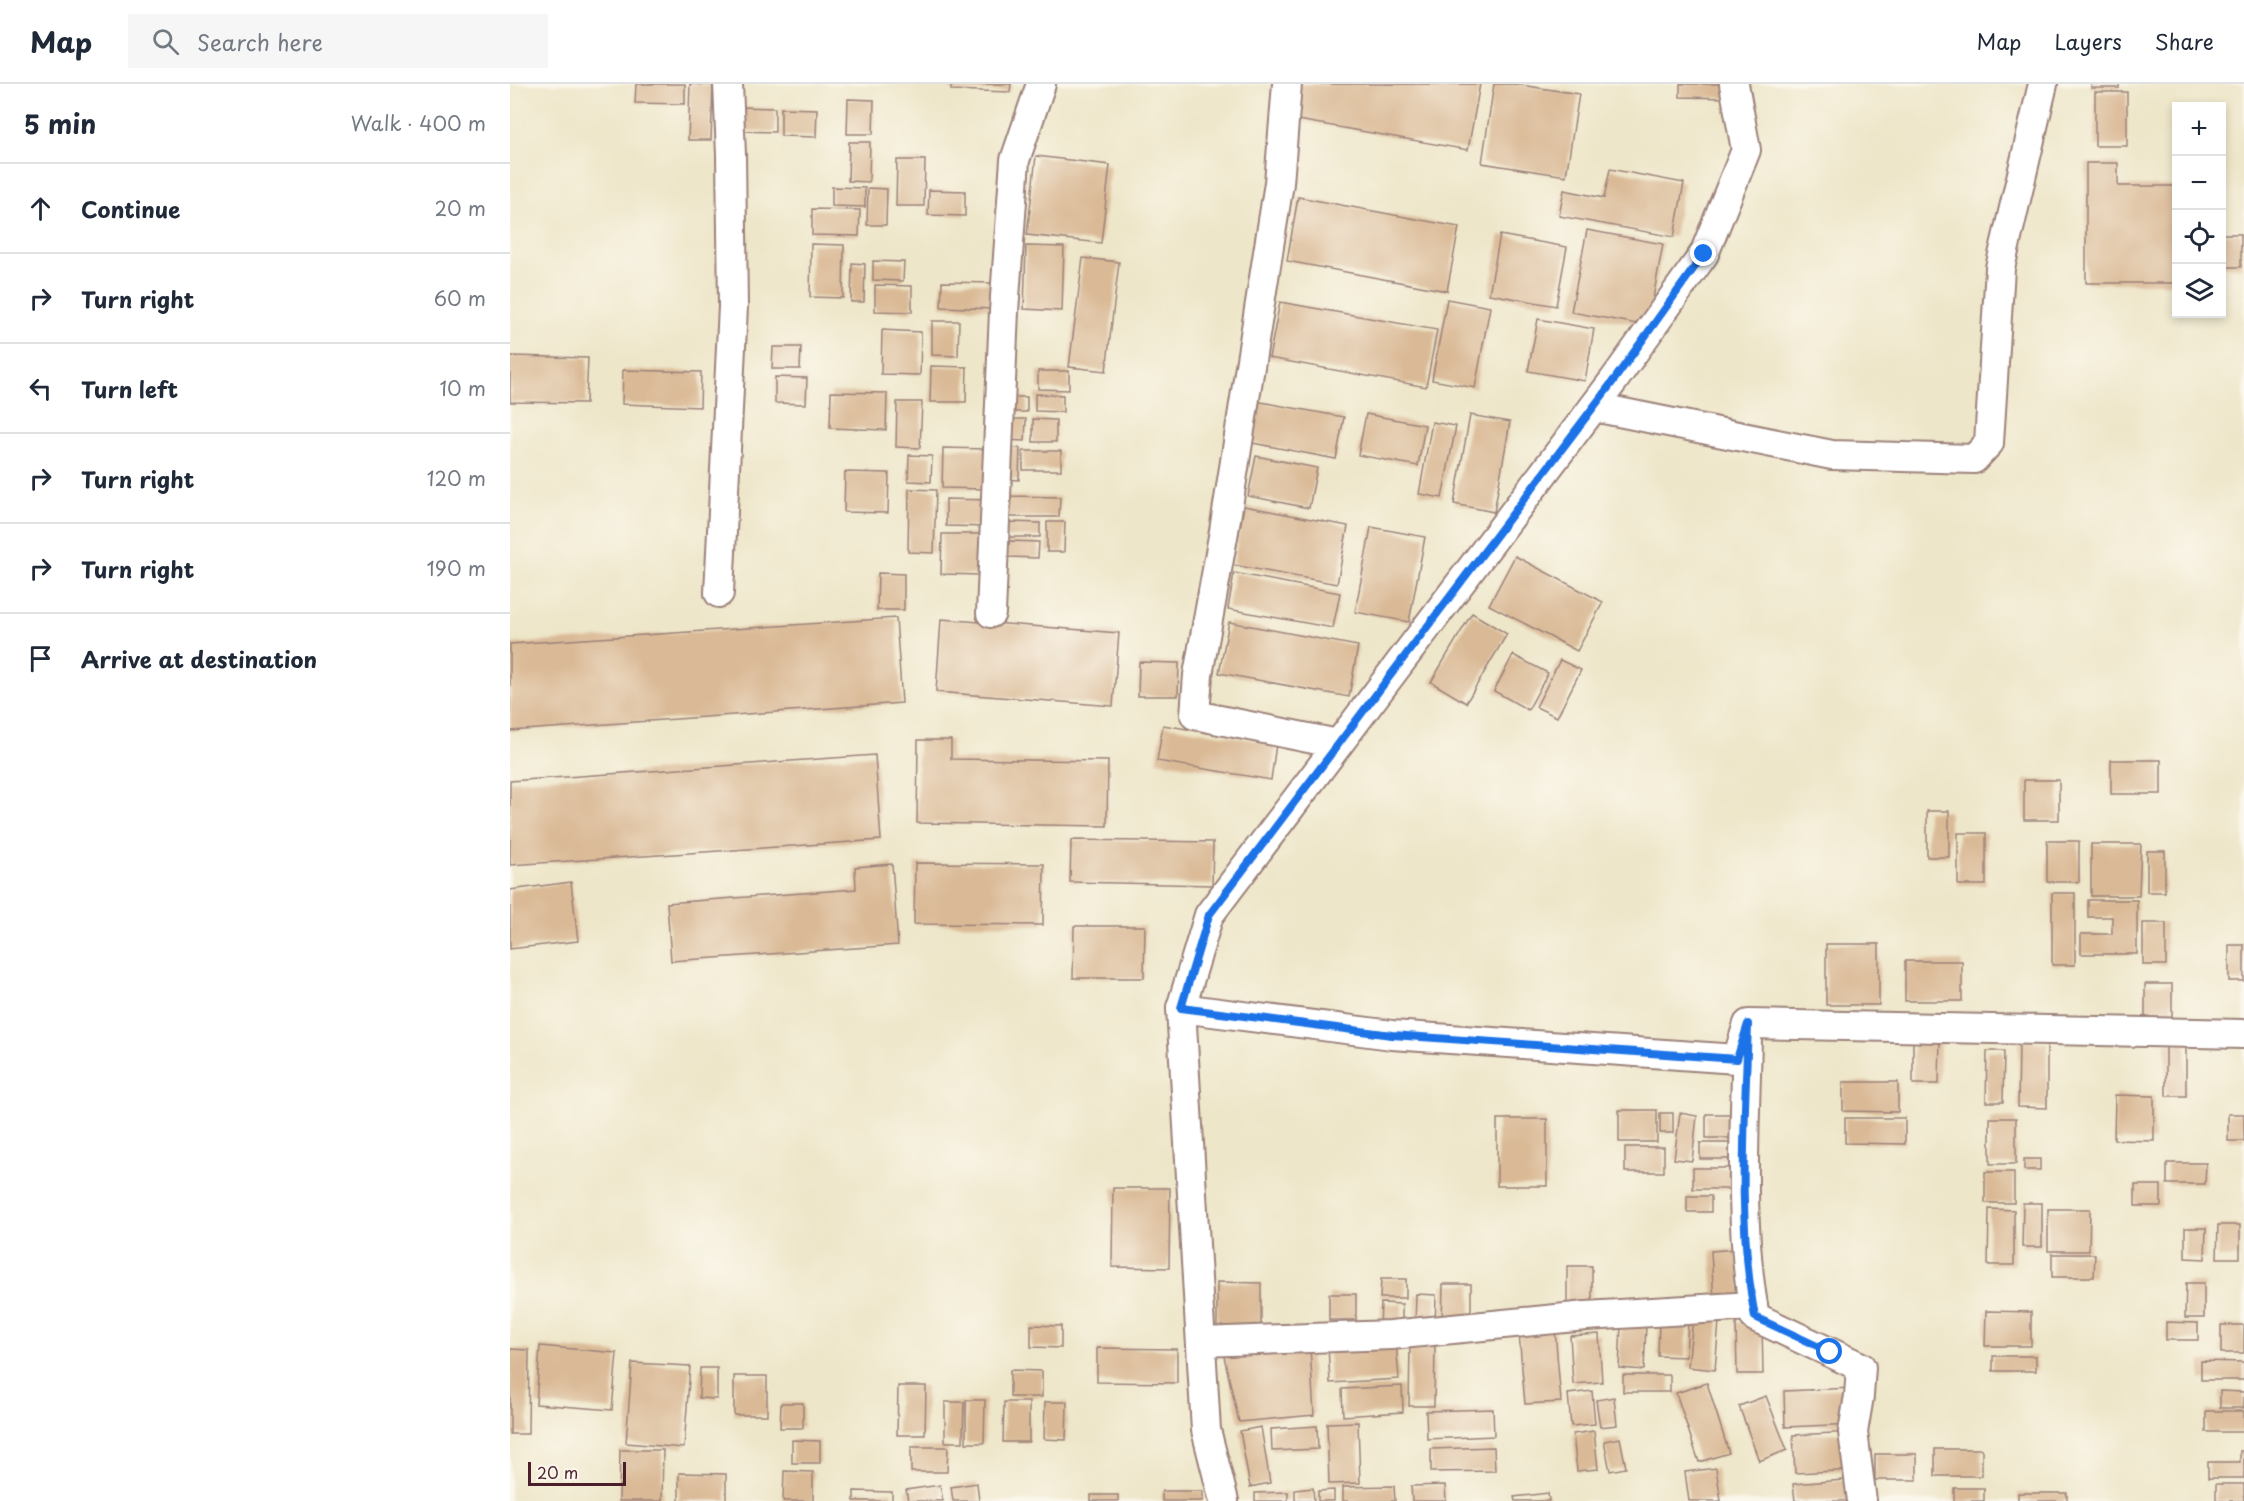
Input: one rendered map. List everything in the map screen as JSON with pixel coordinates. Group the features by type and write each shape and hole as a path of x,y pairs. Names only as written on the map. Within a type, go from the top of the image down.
{"street":[{"path":"719,592 733,306 728,84"},
{"path":"991,613 1004,311 1015,160 1041,84"},
{"path":"1287,84 1279,183 1224,531 1198,675 1195,715 1338,744"},
{"path":"1224,1501 1206,1430 1181,1008 1209,915 1594,407 1704,254 1746,150 1734,84"},
{"path":"1594,407 1832,455 1974,459 1989,443 2000,268 2043,84"},
{"path":"1181,1008 1392,1035 1737,1059 1748,1024"},
{"path":"1748,1024 2243,1042"},
{"path":"1748,1024 1744,1164 1747,1246 1755,1317 1862,1367 1860,1396 1853,1432 1862,1501"},
{"path":"1201,1342 1391,1335 1586,1316 1753,1306"}],"building":[{"path":"636,84 685,84 685,104 635,103"},
{"path":"690,84 713,85 711,140 688,140"},
{"path":"951,84 1011,84 1010,92 951,90"},
{"path":"1298,84 1480,84 1468,150 1292,119"},
{"path":"1494,84 1513,84 1579,94 1566,176 1482,163"},
{"path":"1680,84 1727,84 1727,98 1680,97"},
{"path":"2091,84 2119,84 2119,88 2091,88"},
{"path":"2095,92 2127,92 2127,146 2095,146"},
{"path":"848,99 874,100 873,134 847,134"},
{"path":"741,107 775,108 775,132 741,131"},
{"path":"781,108 817,109 816,137 781,136"},
{"path":"849,142 870,142 869,182 848,181"},
{"path":"1036,156 1110,165 1101,243 1027,235"},
{"path":"897,160 925,160 924,206 896,206"},
{"path":"2086,163 2118,163 2118,186 2172,186 2172,283 2086,283"},
{"path":"1610,169 1684,183 1674,237 1559,216 1564,190 1604,198"},
{"path":"832,187 865,188 865,207 832,206"},
{"path":"868,188 887,189 886,225 867,225"},
{"path":"929,190 965,191 965,216 928,215"},
{"path":"1298,197 1459,227 1447,291 1287,261"},
{"path":"812,209 860,210 859,236 812,235"},
{"path":"1587,230 1663,244 1648,326 1571,312"},
{"path":"2226,234 2241,234 2241,267 2226,267"},
{"path":"1500,235 1567,247 1556,306 1489,294"},
{"path":"811,244 844,245 843,298 810,297"},
{"path":"1026,246 1064,247 1062,311 1024,309"},
{"path":"1083,258 1119,262 1106,371 1069,367"},
{"path":"873,261 904,262 903,281 873,280"},
{"path":"852,263 865,264 864,302 851,302"},
{"path":"942,282 994,283 994,309 941,307"},
{"path":"875,285 912,286 912,312 875,311"},
{"path":"1447,299 1490,307 1475,388 1432,380"},
{"path":"1280,302 1437,330 1426,387 1269,358"},
{"path":"1538,319 1594,329 1585,381 1528,371"},
{"path":"932,321 959,321 958,356 932,355"},
{"path":"882,330 921,332 920,375 881,374"},
{"path":"773,347 801,347 800,369 772,369"},
{"path":"510,356 588,358 586,403 510,402"},
{"path":"931,366 967,367 966,402 930,402"},
{"path":"623,370 701,372 700,407 622,404"},
{"path":"1038,371 1069,371 1069,390 1038,389"},
{"path":"775,377 807,378 806,404 775,403"},
{"path":"831,392 887,393 886,430 830,428"},
{"path":"1035,394 1063,395 1063,412 1035,411"},
{"path":"1009,397 1027,397 1027,412 1008,412"},
{"path":"1255,401 1344,417 1336,459 1247,442"},
{"path":"897,402 922,402 920,448 896,447"},
{"path":"1366,414 1425,425 1418,466 1358,455"},
{"path":"1470,415 1510,422 1494,512 1454,504"},
{"path":"1005,419 1026,419 1025,441 1005,440"},
{"path":"1033,419 1056,420 1056,442 1033,442"},
{"path":"1432,422 1456,426 1442,498 1419,494"},
{"path":"1004,447 1020,448 1019,480 1003,479"},
{"path":"943,448 987,449 985,489 942,488"},
{"path":"1023,451 1061,451 1061,470 1023,470"},
{"path":"909,455 932,456 931,482 908,481"},
{"path":"1256,456 1317,468 1309,508 1248,496"},
{"path":"845,472 889,473 888,513 844,512"},
{"path":"909,489 936,490 934,553 908,552"},
{"path":"1002,496 1060,497 1059,517 1002,517"},
{"path":"946,499 990,500 989,527 946,526"},
{"path":"1244,506 1348,526 1337,584 1233,565"},
{"path":"1005,522 1040,523 1040,537 1005,537"},
{"path":"1047,522 1065,522 1064,552 1047,552"},
{"path":"1371,527 1425,537 1409,622 1355,612"},
{"path":"942,534 981,534 980,575 941,574"},
{"path":"1008,541 1039,542 1038,558 1007,557"},
{"path":"1515,556 1603,602 1577,651 1489,605"},
{"path":"878,573 904,574 904,610 877,610"},
{"path":"1234,573 1340,593 1333,628 1228,609"},
{"path":"1472,613 1507,634 1466,703 1431,682"},
{"path":"896,618 902,703 510,731 510,644"},
{"path":"941,619 1119,633 1113,706 936,692"},
{"path":"1229,622 1358,646 1349,697 1219,673"},
{"path":"1513,655 1548,673 1528,710 1494,691"},
{"path":"1560,660 1581,670 1557,717 1536,707"},
{"path":"1139,662 1179,663 1178,696 1138,696"},
{"path":"1163,725 1276,744 1271,780 1157,761"},
{"path":"918,740 951,740 951,759 1108,761 1107,826 917,823"},
{"path":"875,755 881,840 510,865 510,781"},
{"path":"2111,760 2161,760 2161,794 2111,794"},
{"path":"2024,780 2059,780 2059,820 2024,820"},
{"path":"1927,811 1949,811 1949,857 1927,857"},
{"path":"1958,833 1986,833 1986,885 1958,885"},
{"path":"1071,840 1213,842 1212,885 1070,882"},
{"path":"2047,841 2079,841 2079,882 2047,882"},
{"path":"2091,844 2141,844 2139,896 2091,896"},
{"path":"2147,851 2165,851 2165,892 2147,892"},
{"path":"915,863 1044,864 1043,925 914,924"},
{"path":"892,864 898,945 671,961 667,903 856,889 855,867"},
{"path":"571,882 578,941 510,949 510,890"},
{"path":"2052,893 2075,893 2075,965 2052,965"},
{"path":"2088,900 2137,900 2137,954 2081,954 2081,934 2112,934 2112,917 2088,917"},
{"path":"2143,923 2166,923 2166,965 2143,965"},
{"path":"1074,926 1145,926 1144,978 1073,978"},
{"path":"1826,944 1879,944 1879,1005 1826,1005"},
{"path":"2229,945 2244,945 2244,981 2229,981"},
{"path":"1905,961 1962,961 1962,1001 1905,1001"},
{"path":"2145,984 2172,984 2172,1023 2145,1023"},
{"path":"1913,1038 1940,1038 1939,1084 1913,1084"},
{"path":"2019,1041 2047,1042 2047,1108 2018,1107"},
{"path":"2166,1042 2186,1042 2186,1096 2166,1096"},
{"path":"1987,1051 2004,1051 2003,1102 1986,1102"},
{"path":"1843,1082 1898,1082 1898,1112 1843,1111"},
{"path":"2115,1095 2154,1096 2154,1141 2114,1140"},
{"path":"1619,1110 1657,1110 1657,1142 1619,1142"},
{"path":"1660,1113 1673,1113 1673,1133 1660,1133"},
{"path":"1680,1113 1697,1116 1692,1161 1674,1159"},
{"path":"1706,1114 1741,1114 1741,1138 1706,1138"},
{"path":"2228,1114 2244,1114 2244,1141 2228,1141"},
{"path":"1845,1118 1905,1118 1905,1144 1845,1143"},
{"path":"1990,1118 2016,1118 2016,1164 1990,1164"},
{"path":"1497,1119 1547,1119 1547,1186 1497,1186"},
{"path":"1700,1143 1743,1143 1743,1159 1700,1159"},
{"path":"1625,1147 1664,1147 1664,1172 1625,1172"},
{"path":"2024,1159 2040,1159 2040,1170 2024,1170"},
{"path":"2167,1163 2206,1163 2205,1184 2167,1184"},
{"path":"1693,1168 1739,1168 1739,1189 1693,1189"},
{"path":"1985,1172 2014,1172 2014,1203 1985,1203"},
{"path":"2135,1185 2161,1185 2161,1206 2135,1206"},
{"path":"1113,1188 1170,1188 1169,1268 1112,1267"},
{"path":"1687,1196 1711,1196 1711,1212 1687,1212"},
{"path":"2023,1203 2042,1203 2042,1247 2022,1247"},
{"path":"1989,1209 2014,1210 2014,1265 1988,1265"},
{"path":"2048,1209 2090,1209 2089,1251 2048,1251"},
{"path":"2218,1225 2240,1225 2240,1258 2217,1258"},
{"path":"2185,1228 2206,1228 2205,1259 2185,1258"},
{"path":"1738,1249 1742,1299 1714,1301 1711,1251"},
{"path":"2052,1254 2095,1254 2094,1277 2052,1277"},
{"path":"1567,1266 1592,1266 1592,1305 1567,1305"},
{"path":"1381,1279 1406,1279 1406,1298 1380,1298"},
{"path":"1217,1282 1261,1283 1261,1332 1217,1331"},
{"path":"2186,1283 2204,1283 2204,1318 2185,1318"},
{"path":"1443,1284 1471,1284 1471,1326 1442,1326"},
{"path":"1329,1294 1356,1294 1356,1320 1329,1320"},
{"path":"1416,1294 1436,1295 1435,1327 1415,1327"},
{"path":"1381,1303 1402,1304 1402,1328 1380,1328"},
{"path":"1986,1311 2031,1312 2031,1346 1985,1346"},
{"path":"1693,1318 1719,1321 1715,1370 1688,1367"},
{"path":"1659,1319 1688,1320 1686,1357 1658,1356"},
{"path":"2166,1322 2198,1323 2198,1340 2166,1340"},
{"path":"1736,1323 1762,1323 1763,1374 1737,1374"},
{"path":"1621,1324 1646,1325 1644,1370 1619,1368"},
{"path":"1031,1325 1061,1326 1061,1348 1031,1347"},
{"path":"2221,1325 2244,1325 2244,1353 2221,1353"},
{"path":"1555,1330 1561,1402 1525,1404 1519,1333"},
{"path":"1599,1334 1602,1382 1573,1384 1570,1336"},
{"path":"1396,1341 1399,1379 1330,1383 1328,1345"},
{"path":"1410,1345 1435,1345 1434,1406 1409,1406"},
{"path":"540,1346 617,1353 612,1410 536,1404"},
{"path":"1310,1347 1314,1415 1239,1422 1223,1352"},
{"path":"1097,1348 1177,1349 1177,1383 1097,1382"},
{"path":"510,1349 529,1350 528,1434 510,1434"},
{"path":"1993,1356 2036,1356 2036,1371 1993,1371"},
{"path":"2201,1361 2244,1362 2244,1380 2201,1380"},
{"path":"632,1363 690,1366 684,1448 626,1443"},
{"path":"700,1368 717,1368 717,1399 699,1398"},
{"path":"1010,1370 1042,1371 1042,1397 1010,1397"},
{"path":"1623,1375 1670,1375 1670,1392 1623,1392"},
{"path":"734,1376 767,1376 767,1415 734,1415"},
{"path":"1707,1383 1729,1453 1699,1462 1676,1393"},
{"path":"898,1386 926,1386 925,1435 897,1435"},
{"path":"1402,1386 1403,1412 1343,1416 1342,1389"},
{"path":"1853,1388 1855,1424 1785,1427 1784,1391"},
{"path":"1592,1391 1595,1424 1571,1426 1568,1394"},
{"path":"2220,1391 2244,1392 2244,1408 2220,1408"},
{"path":"1766,1396 1787,1450 1759,1461 1739,1406"},
{"path":"1614,1397 1617,1425 1600,1427 1596,1400"},
{"path":"966,1400 985,1400 984,1443 966,1443"},
{"path":"945,1402 964,1402 963,1442 945,1442"},
{"path":"1004,1402 1029,1402 1029,1442 1003,1442"},
{"path":"1045,1402 1067,1402 1066,1440 1044,1439"},
{"path":"781,1403 803,1403 803,1428 780,1428"},
{"path":"1493,1409 1494,1436 1427,1439 1426,1411"},
{"path":"2206,1411 2244,1411 2244,1432 2206,1432"},
{"path":"1358,1422 1360,1483 1329,1484 1327,1423"},
{"path":"1317,1426 1318,1449 1272,1451 1271,1429"},
{"path":"1261,1427 1270,1483 1250,1487 1240,1431"},
{"path":"1594,1431 1598,1469 1577,1471 1573,1434"},
{"path":"1855,1432 1857,1470 1795,1473 1793,1435"},
{"path":"1620,1438 1626,1468 1610,1471 1604,1441"},
{"path":"792,1440 820,1441 820,1463 792,1463"},
{"path":"911,1447 948,1447 947,1472 911,1472"},
{"path":"1494,1447 1495,1471 1431,1472 1431,1449"},
{"path":"1935,1449 1982,1449 1982,1476 1935,1476"},
{"path":"620,1450 663,1450 662,1501 619,1501"},
{"path":"2240,1451 2244,1451 2244,1478 2208,1478 2208,1462 2240,1462"},
{"path":"1875,1454 1917,1454 1917,1480 1875,1480"},
{"path":"1716,1468 1721,1501 1689,1501 1685,1472"},
{"path":"784,1471 813,1472 813,1501 783,1501"},
{"path":"679,1473 726,1474 726,1501 679,1501"},
{"path":"1856,1479 1858,1501 1795,1501 1793,1484"},
{"path":"977,1483 979,1501 953,1501 951,1487"},
{"path":"2216,1484 2244,1484 2244,1501 2216,1501"},
{"path":"940,1485 943,1501 908,1501 906,1490"},
{"path":"1445,1485 1446,1501 1412,1501 1411,1486"},
{"path":"1394,1486 1395,1501 1343,1501 1343,1487"},
{"path":"1313,1488 1314,1501 1295,1501 1295,1490"},
{"path":"1954,1488 1984,1488 1984,1501 1954,1501"},
{"path":"1334,1490 1334,1501 1318,1501 1318,1491"},
{"path":"854,1491 892,1492 892,1501 854,1501"},
{"path":"1162,1491 1203,1491 1203,1501 1162,1501"},
{"path":"1288,1492 1288,1501 1255,1501 1255,1493"},
{"path":"1548,1493 1549,1501 1515,1501 1514,1497"},
{"path":"2018,1493 2067,1493 2067,1501 2018,1501"},
{"path":"1091,1495 1118,1495 1118,1501 1091,1501"}],"route":[{"path":"1704,254 1614,380 1209,915 1181,1008 1392,1035 1737,1059 1748,1024 1744,1164 1747,1246 1755,1317 1830,1352"}]}
